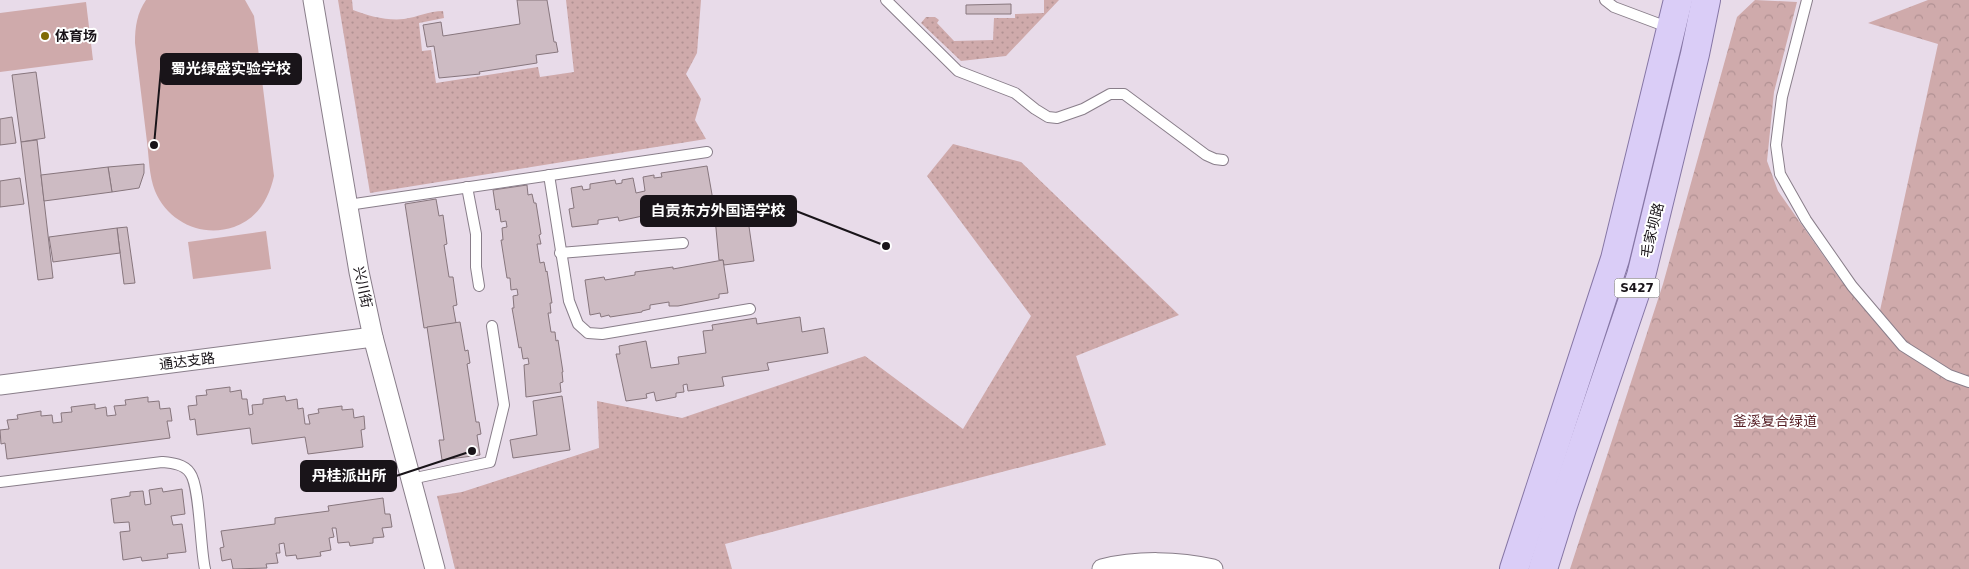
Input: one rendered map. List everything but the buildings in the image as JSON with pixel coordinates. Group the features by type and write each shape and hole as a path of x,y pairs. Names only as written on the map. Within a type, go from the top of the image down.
{"main road":[{"name":"S427","path":"1514,569 1615,259 1678,0"},
{"name":"毛家坝路","path":"1543,569 1641,276 1695,54 1706,0"}],"street":[{"name":"兴川街","path":"312,0 359,272 373,337 435,569"},
{"name":"通达支路","path":"0,385 373,337"},
{"path":"1102,569 1119,565 1188,563 1213,569"}],"lane":[{"path":"886,0 958,71 1009,90 1048,117 1057,118 1083,109 1110,94 1124,94 1206,156 1223,160"},
{"path":"1605,0 1614,7 1671,28"},
{"path":"1807,0 1782,97 1776,145 1780,174 1806,220 1852,286 1903,346 1949,375 1969,382"},
{"path":"348,205 707,152"},
{"path":"549,175 569,301 578,324 588,333 602,334 750,309"},
{"path":"467,187 476,234 476,267 479,286"},
{"path":"560,253 683,242"},
{"path":"411,479 490,462 504,405 492,326"},
{"path":"0,482 162,462 180,465 190,472 195,486 205,569"}],"green space":[{"path":"146,0 245,0 254,16 274,176 269,193 261,207 249,219 234,227 210,230 198,229 187,225 168,211 155,191 150,167 135,43 137,20"},
{"path":"338,0 352,0 353,10 385,19 404,19 443,11 444,18 419,23 422,51 431,50 436,83 538,67 540,77 574,72 566,0 701,0 697,53 686,74 701,99 695,120 706,139 370,193"},
{"path":"1044,0 1059,0 1006,56 961,61 921,23 926,17 935,17 939,20 937,23 954,41 993,40 994,18 1015,18 1015,14 1044,13"},
{"name":"釜溪复合绿道","path":"1755,0 1797,2 1774,92 1767,161 1778,191 1842,282 1879,315 1938,44 1868,23 1928,0 1969,0 1969,569 1570,569 1663,284 1737,17"},
{"name":"体育场","path":"86,2 93,60 0,72 0,13"},
{"path":"953,144 1021,162 1179,315 1076,356 1106,445 725,544 732,569 455,569 437,496 462,492 599,448 597,401 682,418 865,356 963,429 1031,316 927,176"},
{"path":"266,231 271,269 193,279 188,242"}],"place":[{"name":"体育场","path":"45,36"},
{"name":"蜀光绿盛实验学校","path":"154,145"},
{"name":"自贡东方外国语学校","path":"886,246"},
{"name":"丹桂派出所","path":"472,451"}]}
